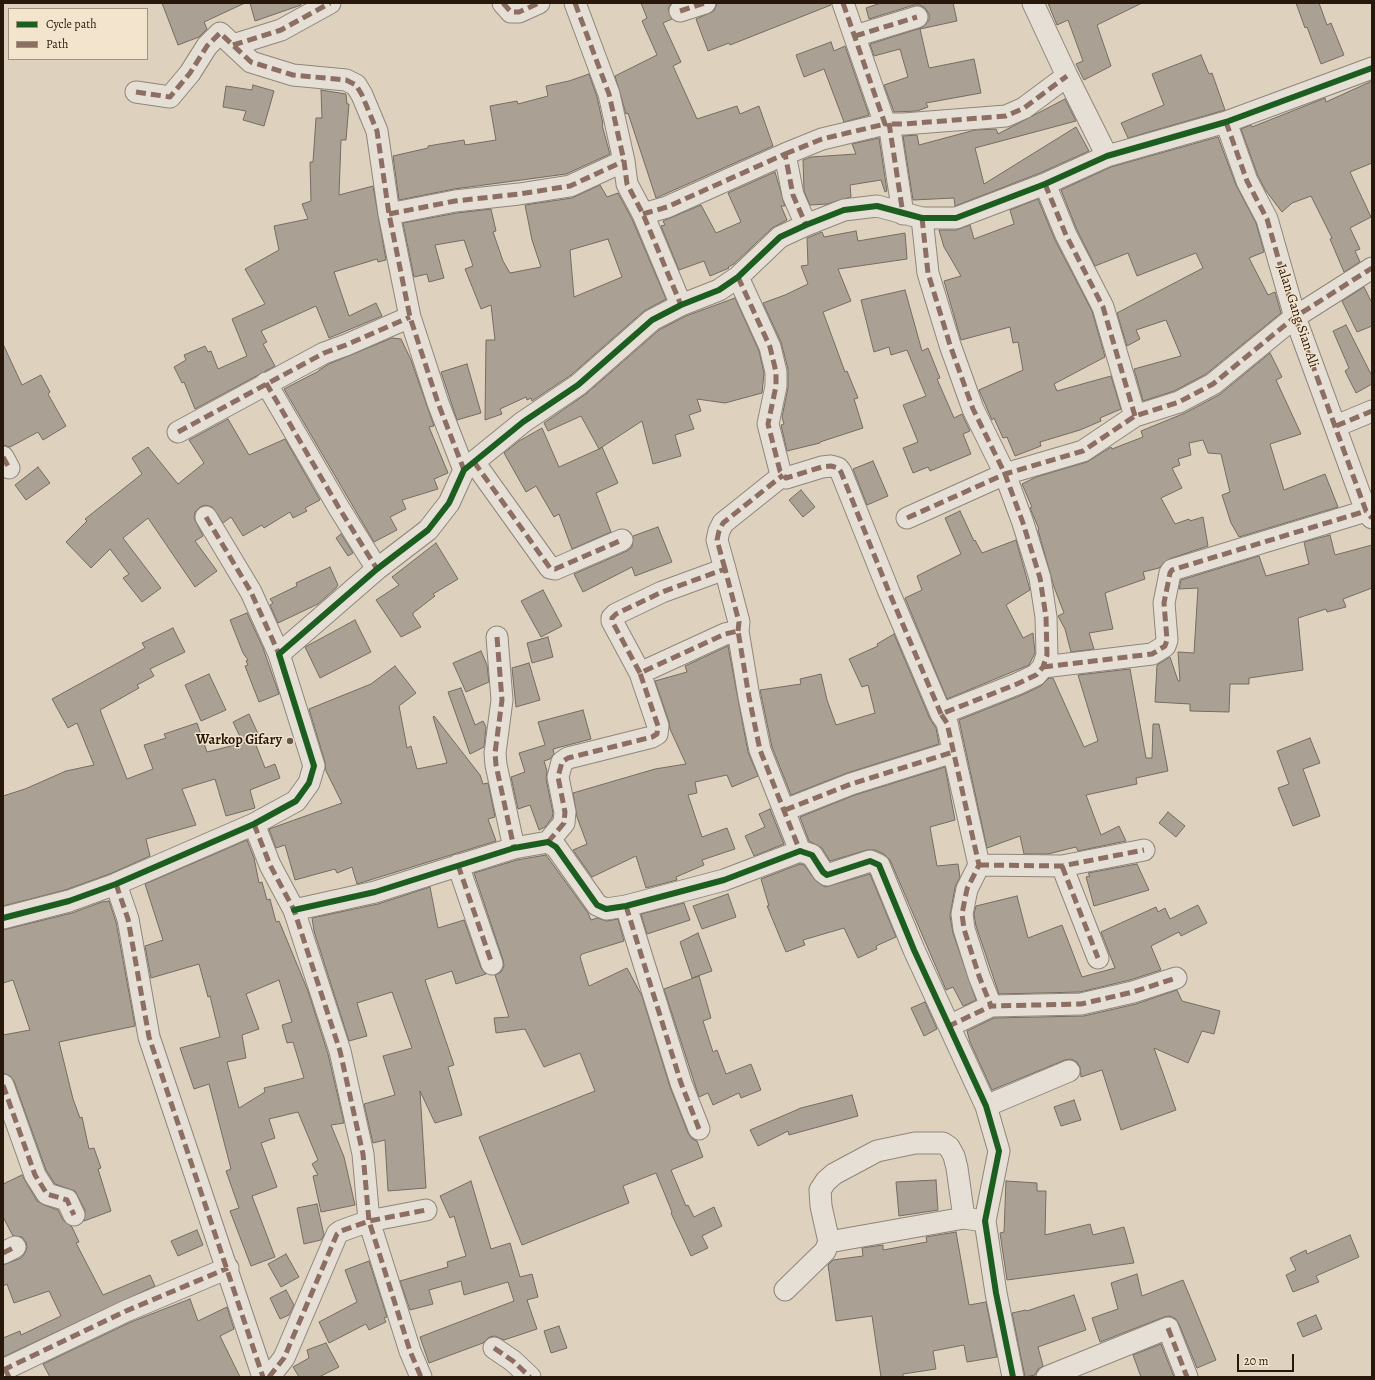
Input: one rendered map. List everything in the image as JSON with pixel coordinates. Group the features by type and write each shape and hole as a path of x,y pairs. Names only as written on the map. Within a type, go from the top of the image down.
{"street":[{"path":"233,45 281,30 330,3"},
{"path":"503,3 510,12 519,12 540,3"},
{"path":"575,3 609,94 624,161 627,184 643,214 681,305"},
{"path":"680,11 705,3"},
{"path":"843,3 887,124 928,273 950,345 973,409 1005,474 1023,523 1040,578 1046,617 1047,655 1043,667 1036,675 1018,684 942,714"},
{"path":"1033,3 1107,156"},
{"path":"855,36 917,17"},
{"path":"136,92 170,97 190,73 206,46 220,33 252,62 293,75 346,80 356,85 362,95 377,131 389,214 410,317 438,402 469,466 550,568 555,569 622,540"},
{"path":"279,654 377,569 428,530 449,503 469,466 523,422 578,385 652,320 681,305 719,290 738,277 780,237 844,210 877,206 912,216 956,218 1045,184 1107,156 1226,122 1372,68"},
{"path":"643,214 674,204 822,139 887,124 1006,116 1024,108 1067,76"},
{"name":"Jalan Gang Sian Ali","path":"1226,122 1247,181 1267,219 1295,317 1369,514"},
{"path":"785,154 793,195 806,225"},
{"path":"389,214 455,201 519,194 570,186 624,161"},
{"path":"1045,184 1066,235 1103,307 1135,416"},
{"path":"907,518 1005,474 1083,451 1135,416 1179,402 1213,384 1295,317 1372,268"},
{"path":"738,277 770,347 776,372 776,386 768,424 780,471 786,478 822,467 831,466 838,468 889,592 947,723 979,865 967,889 962,914 964,929 990,1006"},
{"path":"178,432 266,383 324,353 346,346 410,317"},
{"path":"266,383 339,508 377,569"},
{"path":"1336,426 1372,411"},
{"path":"783,475 723,523 717,540 739,622 738,631 749,698 760,750 800,851"},
{"path":"1043,667 1152,654 1164,646 1167,640 1164,603 1170,573 1172,570 1369,514"},
{"path":"3,918 68,900 116,884 254,824 296,801 309,783 314,766 279,654 251,592 206,517"},
{"path":"294,910 382,890 514,848 548,842 564,823 565,812 558,777 562,762 568,758 652,737 657,734 658,726 640,673 612,622 613,616 662,592 725,569"},
{"path":"640,673 718,637 738,631"},
{"path":"497,637 502,700 495,753 496,765 514,848"},
{"path":"785,810 851,784 953,752"},
{"path":"254,824 270,865 294,910 340,1051 363,1154 369,1221 410,1351 421,1377"},
{"path":"548,842 556,847 597,905 606,909 626,906 724,880 800,851 812,855 823,872 827,875 870,861 879,865 914,950 986,1106 999,1151 985,1221 996,1294 1013,1377"},
{"path":"979,865 1062,866 1144,850"},
{"path":"458,865 492,964"},
{"path":"1062,866 1098,958"},
{"path":"116,884 128,919 149,1037 228,1268 263,1377"},
{"path":"626,906 679,1076 699,1129"},
{"path":"949,1026 990,1006 1081,1004 1133,992 1176,978"},
{"path":"986,1106 1069,1071"},
{"path":"3,1085 34,1175 47,1194 67,1200 74,1215"},
{"path":"785,1290 825,1251 829,1242 820,1190 826,1181 834,1174 877,1151 915,1143 943,1143 949,1147 954,1156 957,1168 964,1218"},
{"path":"269,1377 284,1358 337,1234 341,1231 369,1221 426,1210"},
{"path":"829,1242 964,1218 985,1221"},
{"path":"6,1372 126,1311 228,1268"},
{"path":"1047,1377 1168,1328 1187,1377"},
{"path":"494,1348 513,1361 530,1377"}],"building":[{"path":"162,3 245,3 204,22 207,29 199,37 178,45"},
{"path":"250,3 300,3 301,5 255,21"},
{"path":"641,3 671,3 668,9 672,19 663,23 681,62 673,66 697,119 737,106 740,114 759,106 773,146 656,198 628,113 626,114 615,76 657,55 642,21 647,18"},
{"path":"717,3 831,3 831,5 730,45 729,43 708,51 696,19 714,11"},
{"path":"881,3 953,3 957,21 920,29 929,68 974,59 981,93 926,103 928,107 917,111 894,112 884,85 908,77 900,49 874,56 870,44 921,28 929,20 929,14 925,8 920,5 914,5 869,19 866,8"},
{"path":"1048,3 1142,3 1097,25 1111,66 1084,80 1076,64 1083,61 1068,20 1057,25"},
{"path":"1296,3 1319,3 1327,25 1331,23 1344,55 1321,64"},
{"path":"831,42 834,51 845,46 869,115 844,122 824,69 804,77 796,55"},
{"path":"1201,55 1209,74 1212,73 1225,110 1128,138 1121,123 1164,105 1152,74"},
{"path":"589,74 597,97 602,125 610,154 566,174 454,189 399,200 393,156 428,148 428,146 464,140 465,145 496,140 490,106 517,101 518,104 548,96 546,86 569,81"},
{"path":"1372,81 1372,163 1350,172 1371,217 1350,228 1360,249 1355,251 1360,262 1344,272 1330,239 1332,238 1311,196 1292,203 1282,212 1266,191 1258,176 1241,129 1251,125 1252,127 1325,98 1326,102"},
{"path":"253,85 274,91 264,126 243,120 246,111 223,107 226,86 252,90"},
{"path":"321,90 346,94 347,104 349,104 346,140 341,140 339,195 373,186 386,260 378,262 377,259 334,272 349,316 376,303 382,316 329,338 316,306 261,331 267,342 263,344 275,366 195,409 184,382 182,383 174,367 186,360 184,355 205,346 208,352 211,351 218,369 247,356 232,319 265,304 245,269 279,250 274,226 308,219 302,204 311,201 310,162 313,162 316,118 322,118"},
{"path":"1065,99 1076,121 975,148 984,184 1076,127 1089,151 1040,173 955,206 954,198 913,200 903,136 917,135 919,145 975,130 996,129 998,134"},
{"path":"1218,137 1236,185 1256,223 1264,252 1249,258 1268,295 1275,292 1281,313 1206,374 1174,391 1143,401 1134,369 1181,356 1166,320 1136,330 1140,339 1127,346 1117,313 1203,268 1196,253 1137,276 1128,253 1095,266 1077,230 1061,190 1111,167"},
{"path":"879,138 887,191 885,192 881,180 850,185 851,197 827,204 810,205 804,191 803,160 811,157 856,154 852,144"},
{"path":"775,172 785,206 781,206 787,220 772,228 734,264 728,267 729,268 710,276 704,261 679,270 661,226 665,225 663,221 701,205 716,233 741,222 728,193"},
{"path":"600,185 607,197 618,193 632,219 666,299 644,311 571,375 532,401 531,398 527,400 526,397 500,409 502,414 485,420 486,340 495,340 491,305 481,309 465,269 473,266 464,240 435,245 444,278 429,282 427,274 414,277 403,223 457,213 491,209 496,231 493,232 503,261 510,273 541,267 532,240 525,205 572,198","holes":["608,239 622,277 574,297 570,250"]},
{"path":"1038,199 1055,240 1092,311 1105,357 1054,384 1057,391 1111,376 1121,409 1100,418 1101,421 1080,430 1040,442 1041,446 1015,456 1007,437 1003,438 994,418 992,420 979,390 1023,370 1018,342 1013,343 1010,327 961,340 944,281 961,276 944,247 939,230 956,230 970,225 974,239 1014,224 1010,210"},
{"path":"856,231 858,241 905,233 907,259 838,269 851,301 823,312 845,372 847,371 858,398 854,399 863,428 820,443 787,451 781,425 784,424 782,417 788,388 788,369 781,342 763,303 808,284 801,266 808,265 807,238 822,232 824,237"},
{"path":"1364,287 1372,303 1372,326 1357,332 1342,301"},
{"path":"905,290 922,351 928,348 940,378 937,379 954,418 962,414 970,431 963,434 971,454 930,471 928,467 913,473 903,448 918,442 903,405 926,396 907,350 891,355 889,347 874,352 861,300"},
{"path":"735,298 759,351 764,373 762,393 725,403 697,399 701,411 689,415 694,429 675,435 681,456 653,464 642,421 602,447 618,483 596,493 611,532 572,549 559,514 554,517 536,486 526,492 504,453 519,441 542,428 559,467 599,449 581,416 548,431 544,423 586,394 659,330 686,316"},
{"path":"1346,325 1372,376 1372,384 1356,393 1345,371 1349,368 1333,331"},
{"path":"392,338 401,339 411,360 434,426 429,427 448,473 434,479 438,489 402,500 406,509 390,517 397,530 374,542 284,389 319,371 329,364"},
{"path":"3,344 22,385 41,375 50,392 48,394 66,426 43,440 38,432 10,447 3,445"},
{"path":"1270,353 1282,377 1276,380 1301,434 1270,444 1284,490 1325,474 1338,507 1239,537 1231,523 1222,495 1230,492 1221,454 1208,453 1203,440 1189,443 1191,455 1178,459 1180,465 1172,468 1182,488 1161,498 1175,524 1189,519 1190,521 1203,517 1208,546 1169,559 1159,568 1143,572 1145,579 1105,593 1113,629 1089,633 1094,649 1071,652 1065,629 1058,616 1064,613 1054,587 1038,530 1039,529 1030,508 1032,507 1022,484 1036,477 1087,462 1111,447 1112,449 1143,437 1141,431 1185,413 1219,395"},
{"path":"467,364 481,413 457,420 441,372"},
{"path":"228,419 249,455 285,439 320,500 305,508 307,511 293,518 290,512 264,528 262,525 243,536 231,517 223,523 212,507 205,505 200,507 195,512 194,518 203,536 195,541 217,571 195,587 148,518 123,538 161,588 142,602 123,578 129,574 110,549 91,568 66,542 87,521 85,519 142,474 132,458 148,447 178,484 204,463 189,440"},
{"path":"873,461 888,496 867,505 853,469"},
{"path":"38,467 50,483 26,500 15,485"},
{"path":"801,490 815,507 803,517 789,500"},
{"path":"960,511 974,541 975,540 982,553 1016,540 1030,590 1006,605 1023,638 1033,633 1035,653 1029,665 947,699 905,598 922,590 917,576 961,554 945,518"},
{"path":"658,527 672,562 635,576 632,567 583,592 574,574 627,551 632,547 633,536"},
{"path":"341,534 353,553 348,556 336,538"},
{"path":"1330,535 1335,555 1372,545 1372,588 1343,599 1346,607 1327,612 1326,609 1298,618 1303,670 1249,678 1249,684 1230,684 1229,712 1190,711 1190,704 1155,702 1157,665 1170,657 1178,681 1180,681 1178,652 1194,653 1198,588 1179,589 1181,580 1259,556 1266,576 1309,564 1304,542"},
{"path":"436,543 458,579 433,594 435,596 413,613 421,627 401,637 376,600 399,585 392,577"},
{"path":"330,567 338,585 336,588 318,604 278,623 270,605 273,603 270,599 297,586 296,583"},
{"path":"543,590 562,626 541,637 521,601"},
{"path":"247,613 263,648 279,694 259,702 245,666 248,665 246,661 248,660 243,653 230,620"},
{"path":"355,620 371,652 320,678 305,647"},
{"path":"173,628 185,652 150,669 154,676 137,685 139,688 100,710 127,779 153,769 144,745 166,738 164,734 197,723 207,752 243,743 233,722 249,714 259,736 244,743 254,740 265,768 275,764 280,778 250,790 255,808 226,816 215,779 182,789 196,825 146,839 150,856 112,873 65,890 3,906 3,796 25,789 66,771 94,765 77,723 68,728 52,699 145,648 142,643"},
{"path":"894,634 930,719 936,728 939,744 847,773 791,795 772,747 760,690 801,684 800,679 821,674 827,700 836,725 875,713 868,685 862,687 849,659 878,646 877,644"},
{"path":"548,637 553,657 532,663 527,643"},
{"path":"728,646 748,752 758,776 732,787 727,775 695,782 697,793 688,795 702,837 727,828 735,849 702,860 704,865 676,877 677,880 646,888 636,856 592,877 573,850 587,844 577,817 573,793 655,769 686,764 670,729 655,681 687,672 685,666"},
{"path":"481,651 487,665 489,682 466,692 453,663"},
{"path":"529,663 540,700 516,707 512,668"},
{"path":"395,666 416,693 399,706 407,748 411,746 417,769 447,763 433,717 434,716 480,775 483,784 488,783 495,817 488,819 496,841 357,884 352,867 337,873 335,869 295,880 285,845 276,848 269,829 342,803 326,771 325,762 309,709 371,684"},
{"path":"1130,669 1146,758 1152,758 1153,724 1159,724 1168,771 1136,778 1137,784 1086,795 1101,835 1119,826 1126,841 1078,851 1076,847 1048,854 1024,854 1020,836 987,848 959,720 1022,695 1041,686 1049,678 1053,678 1084,747 1098,741 1078,675"},
{"path":"209,674 226,710 201,721 185,685"},
{"path":"461,688 475,725 483,721 486,727 484,747 470,754 448,692"},
{"path":"583,710 591,739 553,749 554,754 550,759 544,761 547,771 546,779 553,813 552,818 545,827 539,830 530,805 518,809 511,777 525,772 519,753 545,745 538,722"},
{"path":"1310,738 1320,763 1303,769 1320,816 1293,826 1278,788 1289,784 1277,751"},
{"path":"945,767 955,820 930,827 937,866 958,864 960,877 955,887 950,916 953,933 976,1000 963,1006 953,987 946,990 890,860 884,854 875,850 867,850 830,861 822,848 809,841 800,817 855,795"},
{"path":"770,809 784,844 754,856 745,836 765,827 759,814"},
{"path":"1168,812 1185,826 1176,837 1159,823"},
{"path":"247,840 254,858 259,883 262,882 267,900 270,899 276,922 279,921 308,991 328,1054 344,1123 331,1125 344,1157 355,1205 321,1212 313,1176 318,1175 312,1164 318,1160 298,1112 269,1119 275,1138 261,1143 277,1187 252,1196 275,1257 251,1266 230,1211 239,1208 226,1171 231,1169 209,1084 194,1089 180,1048 220,1037 210,996 208,997 199,964 151,978 145,946 163,940 145,884","holes":["279,980 292,1022 282,1025 287,1043 293,1042 304,1078 264,1088 265,1092 239,1108 227,1062 246,1058 242,1035 259,1029 246,994"]},
{"path":"546,855 588,913 591,920 597,918 607,921 618,919 624,941 582,954 580,957 589,986 627,968 642,996 670,1087 688,1133 692,1139 697,1141 703,1157 671,1170 686,1206 688,1205 694,1217 714,1207 722,1226 702,1236 708,1248 691,1256 671,1213 672,1212 656,1173 623,1186 629,1203 522,1245 479,1137 595,1091 580,1053 544,1067 525,1029 496,1033 494,1018 509,1017 495,975 501,972 504,966 474,873 517,860"},
{"path":"800,864 804,865 816,881 825,887 870,874 896,937 876,946 877,949 858,958 844,928 803,940 805,945 786,952 767,906 769,906 761,879"},
{"path":"1137,864 1149,890 1094,906 1086,877 1090,876 1088,873"},
{"path":"430,887 438,928 464,920 481,968 486,974 456,984 452,971 425,980 454,1065 448,1067 462,1115 435,1123 420,1091 426,1188 388,1191 385,1140 373,1143 364,1104 395,1095 383,1056 412,1048 392,992 357,1003 367,1036 349,1041 314,931 312,918 378,904"},
{"path":"728,894 736,917 702,929 693,906"},
{"path":"1017,896 1028,938 1062,925 1082,977 1115,968 1101,932 1156,907 1158,912 1165,908 1170,919 1198,905 1207,923 1181,936 1179,932 1151,946 1161,970 1130,980 1080,992 999,994 976,926 974,914 976,906"},
{"path":"109,901 116,922 135,1026 59,1042 73,1099 80,1118 82,1117 89,1149 94,1148 101,1168 98,1169 111,1211 84,1221 85,1210 75,1191 55,1184 46,1170 14,1081 10,1076 3,1073 3,1035 30,1030 13,980 3,983 3,930 72,913 102,902"},
{"path":"684,903 690,920 647,934 641,914"},
{"path":"698,933 712,971 692,978 680,942"},
{"path":"699,976 711,1018 703,1021 713,1052 717,1050 726,1074 751,1064 761,1090 741,1098 739,1093 713,1105 708,1093 699,1097 664,989"},
{"path":"1177,990 1182,1001 1220,1011 1214,1034 1202,1031 1188,1063 1154,1048 1176,1110 1121,1130 1102,1070 1081,1077 1080,1067 1077,1062 1071,1059 1065,1060 992,1090 970,1042 967,1031 994,1018 1084,1016 1136,1004"},
{"path":"925,1002 937,1029 924,1036 911,1008"},
{"path":"852,1095 858,1116 789,1135 788,1131 758,1146 750,1130 801,1108"},
{"path":"1074,1100 1081,1120 1061,1126 1054,1107"},
{"path":"22,1175 37,1201 58,1210 63,1220 72,1227 79,1242 76,1243 103,1295 150,1275 155,1286 3,1357 3,1338 20,1331 21,1335 61,1316 49,1291 14,1303 7,1284 3,1286 3,1265 21,1258 27,1247 26,1242 22,1237 13,1236 3,1217 3,1184"},
{"path":"936,1180 938,1210 899,1216 896,1182"},
{"path":"471,1181 491,1249 510,1243 520,1277 532,1274 538,1297 527,1300 537,1329 504,1340 495,1336 489,1337 483,1343 429,1363 420,1337 514,1301 508,1282 464,1295 461,1281 429,1290 433,1304 410,1310 400,1281 448,1267 447,1262 466,1256 454,1216 450,1218 440,1196"},
{"path":"1006,1181 1037,1183 1037,1191 1046,1191 1045,1235 1090,1224 1093,1235 1124,1227 1134,1263 1007,1280 1000,1233 1004,1232"},
{"path":"317,1204 324,1235 321,1240 304,1244 297,1208"},
{"path":"197,1230 203,1245 178,1256 171,1241"},
{"path":"956,1232 969,1305 986,1302 997,1357 967,1362 964,1345 933,1351 936,1369 903,1374 903,1377 881,1377 872,1316 836,1321 828,1265 833,1260 863,1256 862,1248 883,1245 883,1250 927,1242 926,1237"},
{"path":"1350,1235 1359,1257 1316,1276 1319,1282 1293,1292 1286,1275 1296,1270 1290,1258 1306,1250 1307,1254"},
{"path":"286,1254 299,1277 281,1287 268,1264"},
{"path":"369,1261 387,1317 384,1318 386,1322 369,1330 366,1324 329,1343 319,1322 357,1302 345,1270"},
{"path":"1137,1274 1142,1296 1183,1280 1216,1360 1197,1368 1179,1324 1176,1319 1170,1316 1100,1342 1092,1318 1118,1309 1111,1283"},
{"path":"286,1290 294,1305 289,1315 280,1319 270,1298"},
{"path":"1074,1295 1086,1330 1038,1347 1043,1366 1038,1369 1035,1375 1025,1377 1012,1313 1027,1311"},
{"path":"190,1299 198,1321 227,1307 234,1329 220,1336 240,1377 50,1377 43,1364 131,1322"},
{"path":"1316,1315 1322,1329 1303,1337 1297,1323"},
{"path":"559,1326 567,1348 551,1353 544,1331"},
{"path":"326,1343 339,1367 319,1377 299,1377 293,1367 309,1358 307,1350"},
{"path":"1161,1344 1174,1377 1141,1377 1133,1355"}],"marked path":[{"path":"233,45 281,30 330,3"},
{"path":"503,3 511,12 519,12 539,3"},
{"path":"575,3 609,94 624,161 627,184 643,214 681,305"},
{"path":"680,11 705,3"},
{"path":"843,3 885,124 904,124 1006,116 1024,108 1067,76"},
{"path":"855,36 917,17"},
{"path":"136,92 170,97 190,73 207,46 220,33 251,62 293,75 346,80 356,85 362,95 377,131 389,214 410,317 438,403 464,470"},
{"path":"1226,122 1247,181 1267,219 1295,317 1366,511 1372,518"},
{"path":"889,123 903,214"},
{"path":"785,154 822,139 885,124"},
{"path":"643,214 667,207 785,154 793,195 806,225"},
{"path":"389,214 455,201 519,194 570,186 624,161"},
{"path":"1045,184 1066,235 1103,307 1135,416"},
{"path":"922,218 928,273 950,345 973,409 1005,474 1023,523 1040,578 1046,617 1047,655 1043,667 1036,675 941,714 947,723 979,865 967,889 962,914 964,929 979,976 991,1006 1081,1004 1133,992 1176,978"},
{"path":"907,518 1005,474 1083,451 1135,416 1179,402 1213,384 1295,317 1372,268"},
{"path":"738,277 770,347 776,372 776,386 768,424 780,471 786,478 822,467 831,466 838,468 841,472 889,592 941,714"},
{"path":"178,432 324,353 410,317"},
{"path":"266,383 339,508 377,569"},
{"path":"1336,426 1372,411"},
{"path":"3,457 9,468"},
{"path":"474,462 550,568 555,569 622,540"},
{"path":"725,569 717,540 723,523 783,475"},
{"path":"1043,667 1152,654 1165,646 1167,640 1164,603 1170,573 1172,570 1366,511"},
{"path":"206,517 251,592 279,654"},
{"path":"640,673 612,621 612,618 616,614 662,592 725,569 739,622 738,631"},
{"path":"548,842 564,823 565,812 558,777 562,762 568,758 652,737 657,734 658,726 640,673 725,634 738,631 760,750 800,851"},
{"path":"497,637 502,700 495,753 496,765 514,848"},
{"path":"785,810 851,784 953,752"},
{"path":"254,824 270,865 294,910 340,1051 363,1154 369,1221 410,1351 421,1377"},
{"path":"979,865 1062,866 1144,850"},
{"path":"458,865 492,964"},
{"path":"1062,866 1098,958"},
{"path":"116,884 128,919 149,1037 263,1377"},
{"path":"626,906 681,1083 699,1129"},
{"path":"948,1025 949,1026 991,1006"},
{"path":"3,1085 35,1175 47,1194 67,1200 74,1215"},
{"path":"269,1377 284,1358 337,1234 341,1231 369,1221 426,1210"},
{"path":"3,1253 15,1247"},
{"path":"3,1370 126,1311 228,1268"},
{"path":"1168,1328 1187,1377"},
{"path":"494,1348 513,1361 530,1377"},
{"path":"5,1369 9,1377"}],"cycle path":[{"path":"3,918 69,901 116,884 254,824 296,801 309,783 314,766 279,654 377,569 428,530 449,503 464,470 523,422 578,385 652,320 681,305 719,290 738,277 780,237 844,210 877,206 922,218 956,218 1045,184 1107,156 1226,122 1372,68"},
{"path":"294,910 375,892 514,848 548,842 556,847 597,905 606,909 626,906 724,880 800,851 812,855 823,872 827,875 870,861 879,865 914,950 986,1106 999,1151 985,1221 996,1293 1013,1377"}],"place":[{"name":"Warkop Gifary","path":"290,741"}]}
